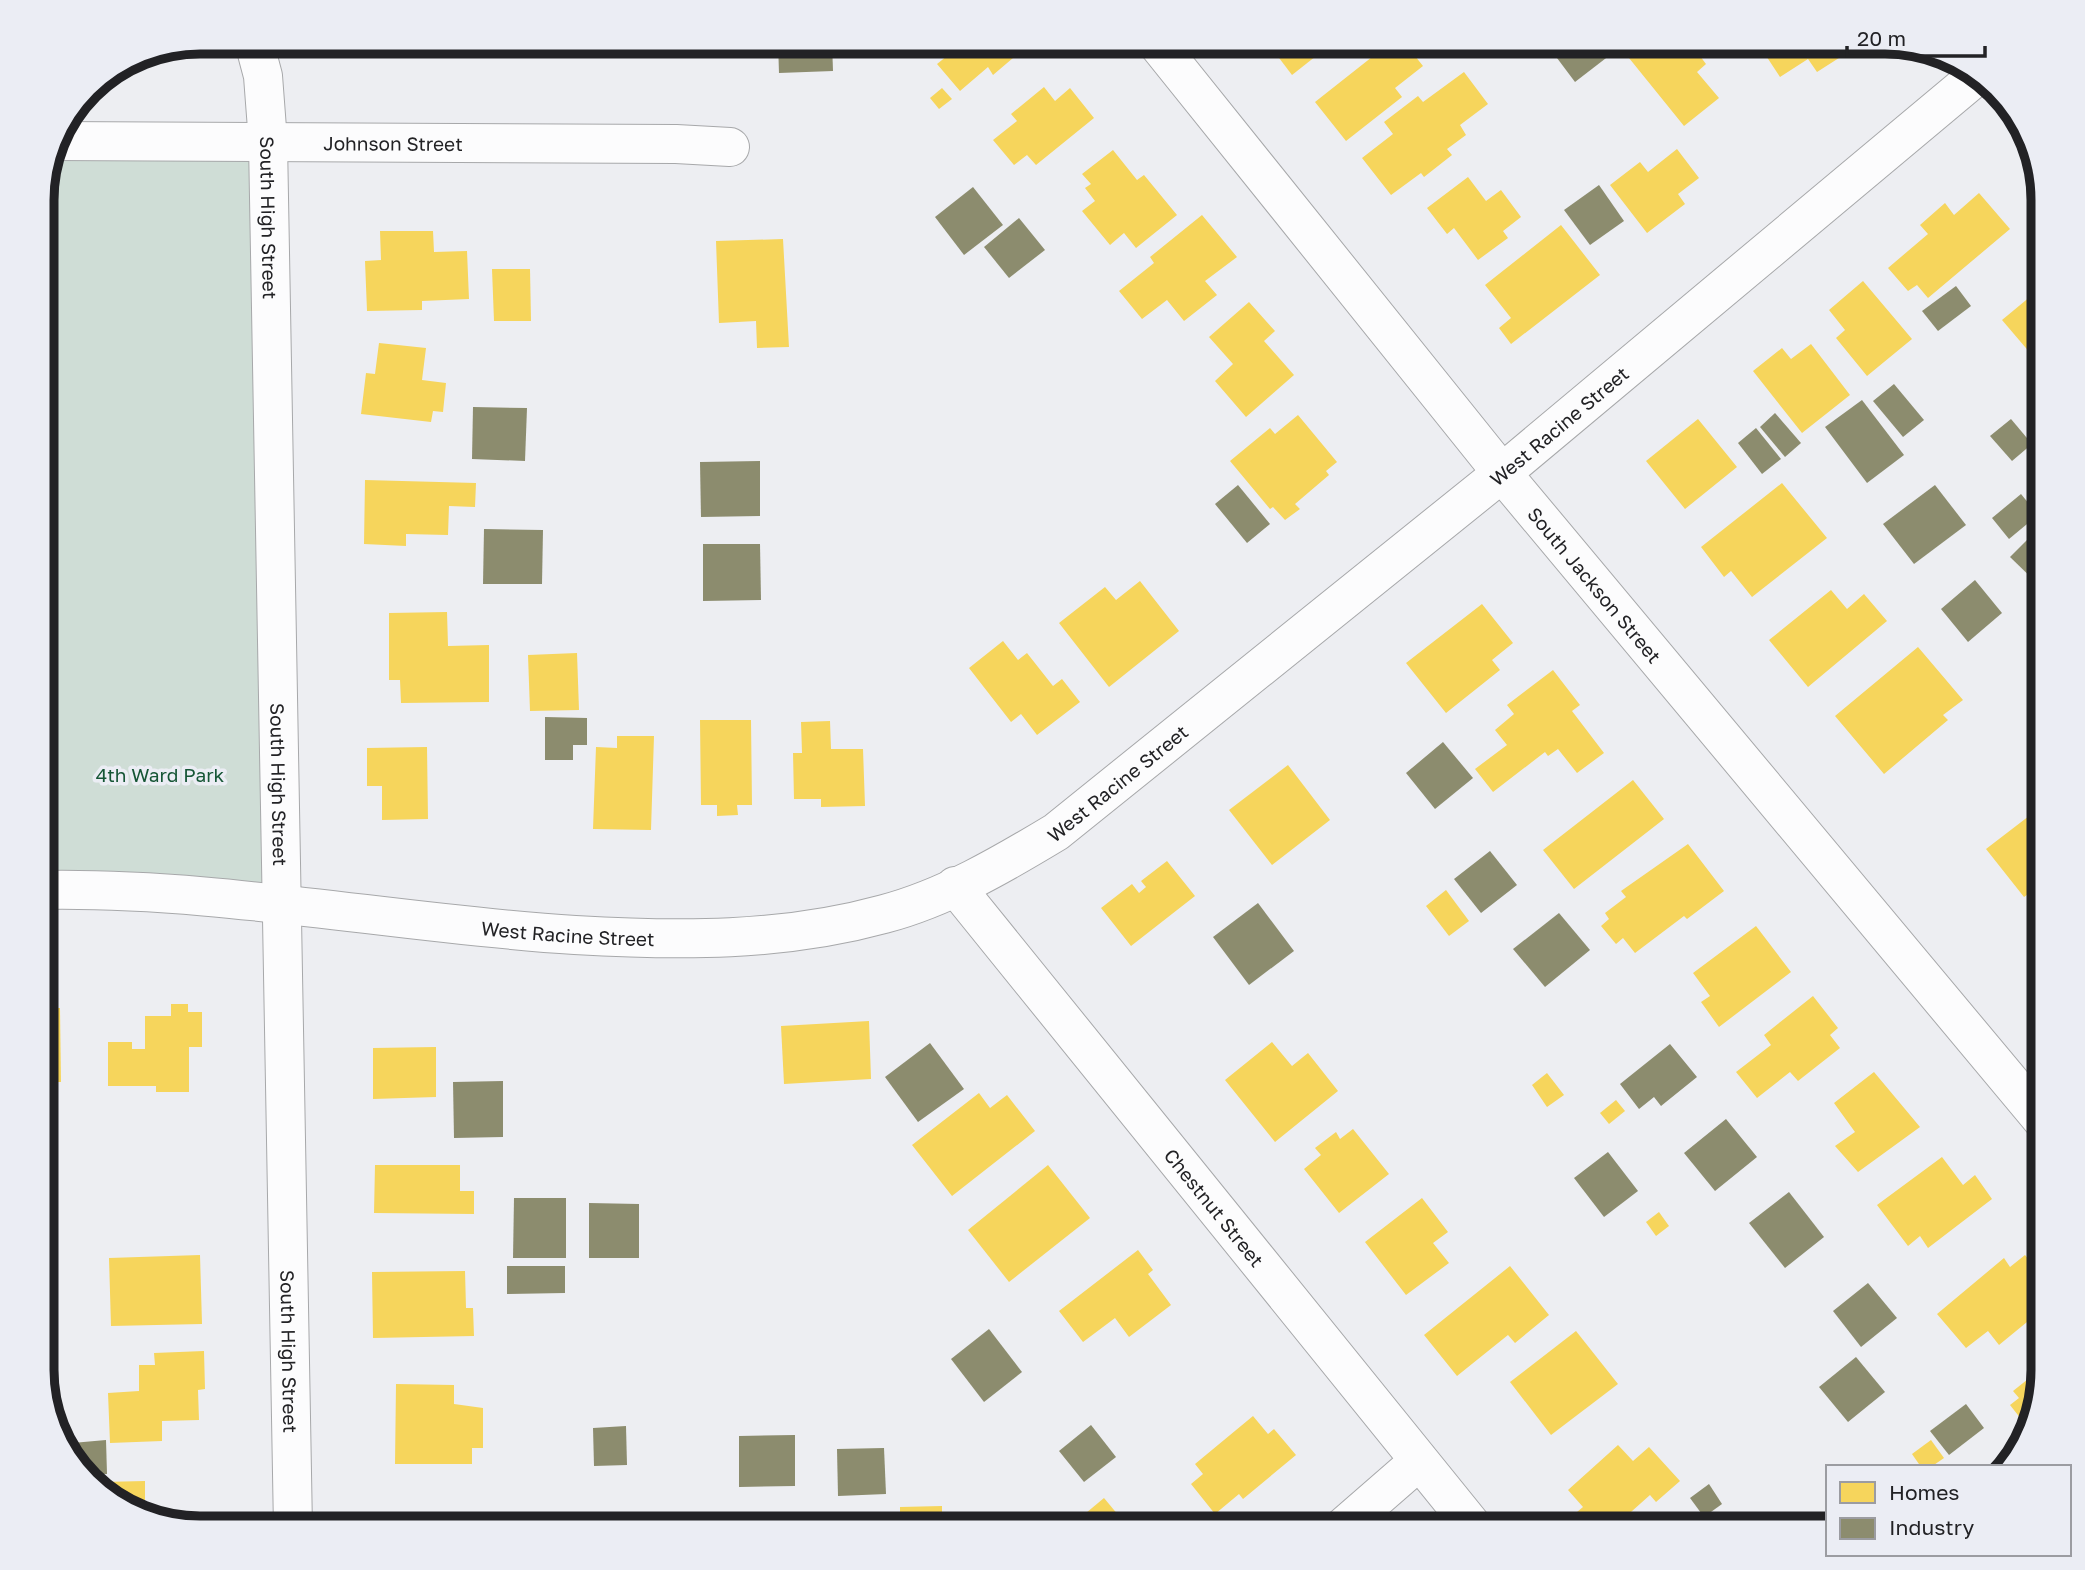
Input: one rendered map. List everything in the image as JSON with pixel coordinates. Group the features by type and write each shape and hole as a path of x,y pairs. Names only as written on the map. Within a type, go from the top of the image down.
{"street":[{"name":"South Jackson Street","path":"1166,54 1502,473 2031,1107"},
{"name":"South High Street","path":"257,55 263,76 268,142 293,1516"},
{"name":"West Racine Street","path":"55,890 141,892 281,903 511,932 682,939 764,936 824,929 888,913 955,886 1001,866 1056,832 1502,473 1970,82"},
{"name":"Johnson Street","path":"67,141 676,144 730,147"},
{"name":"Chestnut Street","path":"955,886 1464,1516"},
{"path":"1356,1516 1419,1461"}],"green space":[{"name":"4th Ward Park","path":"67,141 268,142 281,903 55,891 55,191 59,163"}],"building: Homes":[{"path":"1276,54 1318,54 1292,75"},
{"path":"1375,54 1417,54 1415,56 1423,66 1395,88 1402,97 1346,141 1315,102"},
{"path":"1634,54 1688,54 1690,57 1699,54 1706,64 1697,72 1719,98 1684,126 1629,58"},
{"path":"1765,54 1845,54 1817,72 1808,59 1780,77"},
{"path":"949,55 1017,55 993,75 988,67 960,91 937,64"},
{"path":"1464,72 1488,104 1460,125 1466,135 1447,149 1452,155 1424,177 1421,173 1391,195 1362,158 1393,134 1384,122 1418,96 1423,102"},
{"path":"1044,87 1055,101 1070,88 1094,118 1036,165 1027,155 1014,165 993,140 1017,121 1011,114"},
{"path":"942,88 952,99 939,109 930,98"},
{"path":"1677,149 1699,178 1678,194 1685,204 1647,233 1610,185 1640,162 1648,172"},
{"path":"1113,150 1137,180 1144,175 1177,215 1136,248 1124,233 1110,245 1082,211 1095,201 1085,188 1091,184 1082,174"},
{"path":"1468,177 1486,201 1501,190 1521,217 1503,231 1508,238 1478,260 1454,228 1447,234 1427,208"},
{"path":"1979,193 2010,229 1928,298 1917,285 1908,291 1888,268 1928,234 1920,225 1945,203 1954,215"},
{"path":"1202,215 1237,257 1205,281 1217,295 1184,321 1167,300 1142,319 1119,291 1154,263 1150,257"},
{"path":"1561,225 1600,275 1511,344 1499,328 1511,318 1485,285"},
{"path":"380,231 433,231 434,252 467,251 469,299 422,301 422,310 367,311 365,261 381,260"},
{"path":"783,239 789,347 757,348 756,321 719,323 716,241"},
{"path":"492,269 530,269 531,321 494,321"},
{"path":"1863,281 1912,339 1867,376 1836,338 1845,330 1829,310"},
{"path":"2031,296 2031,354 2002,320"},
{"path":"1249,302 1275,331 1264,341 1294,375 1246,417 1215,381 1233,364 1209,337"},
{"path":"379,343 426,348 422,380 446,383 443,412 433,411 431,422 361,414 366,373 375,374"},
{"path":"1811,344 1850,395 1802,433 1753,371 1782,348 1791,359"},
{"path":"1298,415 1337,462 1326,471 1329,475 1295,504 1300,509 1285,520 1273,507 1270,509 1230,461 1270,428 1275,434"},
{"path":"1698,419 1737,467 1685,509 1646,461"},
{"path":"365,480 476,483 475,507 449,506 448,535 406,534 406,546 364,544"},
{"path":"1782,483 1827,538 1752,597 1731,571 1724,577 1701,547"},
{"path":"1140,581 1179,631 1109,687 1059,623 1105,587 1116,600"},
{"path":"1831,590 1847,609 1864,594 1887,621 1808,687 1769,640"},
{"path":"1482,604 1513,643 1492,660 1500,670 1446,713 1406,663"},
{"path":"447,612 448,646 489,645 489,702 401,703 400,680 389,680 389,613"},
{"path":"1003,641 1018,660 1027,653 1053,686 1062,679 1080,702 1037,735 1021,714 1011,722 969,668"},
{"path":"1918,647 1963,700 1943,715 1948,720 1884,774 1835,716"},
{"path":"577,653 579,710 530,711 528,655"},
{"path":"1553,670 1580,705 1572,711 1604,753 1577,773 1558,749 1548,756 1545,752 1493,792 1475,769 1507,745 1495,730 1514,714 1507,705"},
{"path":"700,720 751,720 752,805 737,805 738,815 717,816 717,805 701,805"},
{"path":"830,721 831,749 863,749 865,806 821,807 821,799 794,799 793,753 802,753 801,722"},
{"path":"617,736 654,736 651,830 593,829 596,747 617,748"},
{"path":"427,747 428,819 382,820 382,786 367,786 367,748"},
{"path":"1288,765 1330,820 1272,865 1229,810"},
{"path":"1633,780 1664,819 1574,889 1543,850"},
{"path":"2029,816 2031,892 2024,897 1986,849"},
{"path":"1688,844 1724,891 1687,919 1684,916 1635,953 1623,938 1616,944 1601,926 1609,919 1605,913 1626,897 1621,891"},
{"path":"1167,861 1195,896 1131,946 1101,908 1132,884 1139,893 1146,887 1141,881"},
{"path":"1446,890 1469,921 1449,936 1426,906"},
{"path":"1756,926 1791,972 1719,1027 1701,1002 1710,996 1693,973"},
{"path":"1813,996 1838,1028 1830,1035 1840,1048 1798,1081 1790,1072 1757,1098 1736,1072 1771,1045 1764,1035"},
{"path":"171,1004 188,1004 188,1012 202,1012 202,1047 189,1047 189,1092 156,1092 156,1086 108,1086 108,1042 132,1042 132,1049 145,1049 145,1016 171,1016"},
{"path":"55,1008 60,1008 61,1082 55,1082"},
{"path":"869,1021 871,1079 784,1084 781,1026"},
{"path":"1272,1042 1292,1066 1308,1053 1338,1091 1275,1142 1225,1080"},
{"path":"436,1047 436,1097 373,1099 373,1048"},
{"path":"1874,1072 1920,1127 1858,1172 1835,1146 1855,1132 1834,1103"},
{"path":"1547,1073 1564,1095 1547,1107 1532,1085"},
{"path":"979,1093 990,1108 1007,1095 1035,1131 952,1196 912,1145"},
{"path":"1616,1100 1625,1111 1609,1124 1600,1113"},
{"path":"1353,1129 1389,1174 1339,1213 1304,1169 1321,1155 1315,1148 1336,1132 1340,1139"},
{"path":"1942,1157 1963,1185 1975,1175 1992,1199 1928,1248 1920,1236 1908,1246 1877,1205"},
{"path":"375,1165 460,1165 460,1191 474,1191 474,1214 374,1213"},
{"path":"1048,1165 1090,1218 1009,1282 968,1230"},
{"path":"1422,1198 1448,1232 1433,1243 1449,1263 1406,1295 1365,1242"},
{"path":"1659,1212 1669,1226 1656,1236 1646,1222"},
{"path":"1138,1250 1153,1270 1148,1274 1171,1305 1129,1337 1115,1318 1083,1342 1059,1311"},
{"path":"200,1255 202,1324 111,1326 109,1258"},
{"path":"2025,1255 2031,1262 2031,1319 1999,1345 1988,1331 1966,1348 1937,1314 2004,1258 2010,1267"},
{"path":"1510,1266 1549,1315 1515,1343 1508,1335 1457,1376 1424,1335"},
{"path":"465,1271 466,1308 473,1308 474,1336 373,1338 372,1272"},
{"path":"1576,1331 1618,1384 1551,1435 1510,1382"},
{"path":"204,1351 205,1389 198,1390 199,1420 162,1421 162,1441 110,1443 108,1393 139,1391 139,1365 155,1365 154,1353"},
{"path":"2030,1377 2022,1420 2010,1405 2019,1398 2013,1391"},
{"path":"396,1384 454,1385 454,1404 483,1408 483,1448 472,1448 472,1464 395,1464"},
{"path":"1253,1416 1268,1434 1274,1429 1296,1455 1243,1499 1239,1494 1215,1514 1191,1484 1203,1474 1195,1464"},
{"path":"1931,1440 1944,1458 1934,1465 1920,1465 1912,1454"},
{"path":"1618,1445 1633,1461 1649,1447 1680,1481 1656,1502 1650,1495 1626,1516 1572,1516 1583,1507 1568,1490"},
{"path":"145,1481 145,1505 127,1496 107,1482"},
{"path":"1104,1498 1119,1516 1082,1516"},
{"path":"942,1506 942,1516 900,1516 900,1507"}],"building: Industry":[{"path":"1554,54 1609,54 1610,55 1575,82"},
{"path":"778,55 832,55 833,71 779,73"},
{"path":"1599,185 1624,221 1590,245 1564,210"},
{"path":"973,187 1003,225 964,255 935,217"},
{"path":"1019,218 1045,250 1009,278 984,247"},
{"path":"1956,286 1971,306 1938,331 1922,311"},
{"path":"1894,384 1924,420 1903,437 1873,401"},
{"path":"1862,400 1904,455 1867,483 1825,427"},
{"path":"473,407 527,408 525,461 472,459"},
{"path":"1775,413 1801,443 1785,457 1760,427"},
{"path":"2011,419 2031,445 2012,461 1990,436"},
{"path":"1756,428 1781,459 1762,474 1738,443"},
{"path":"760,461 760,516 701,517 700,462"},
{"path":"1238,485 1270,524 1247,543 1215,504"},
{"path":"1935,485 1966,525 1914,564 1883,524"},
{"path":"2021,494 2031,506 2031,521 2009,539 1992,518"},
{"path":"484,529 543,530 542,584 483,584"},
{"path":"2031,536 2031,577 2010,557"},
{"path":"703,544 760,544 761,600 703,601"},
{"path":"1975,580 2002,613 1968,642 1941,609"},
{"path":"545,717 587,718 587,745 573,745 573,760 545,760"},
{"path":"1443,742 1473,778 1435,809 1406,773"},
{"path":"1490,851 1517,885 1481,913 1454,879"},
{"path":"1258,903 1294,951 1249,985 1213,937"},
{"path":"1559,913 1590,950 1545,987 1513,949"},
{"path":"930,1043 964,1089 918,1122 885,1077"},
{"path":"1670,1044 1697,1077 1661,1106 1654,1097 1639,1109 1620,1084"},
{"path":"503,1081 503,1137 454,1138 453,1082"},
{"path":"1726,1119 1757,1157 1715,1191 1684,1153"},
{"path":"1608,1152 1638,1191 1604,1217 1574,1178"},
{"path":"1789,1192 1824,1237 1785,1268 1749,1223"},
{"path":"514,1198 566,1198 566,1258 513,1258"},
{"path":"589,1203 639,1204 639,1258 589,1258"},
{"path":"507,1266 565,1266 565,1293 507,1294"},
{"path":"1868,1283 1897,1318 1861,1347 1833,1311"},
{"path":"989,1329 1022,1372 984,1402 951,1359"},
{"path":"1856,1357 1885,1392 1848,1422 1819,1387"},
{"path":"1966,1404 1984,1428 1949,1455 1930,1431"},
{"path":"1091,1425 1116,1457 1084,1482 1059,1451"},
{"path":"626,1426 627,1465 594,1466 593,1428"},
{"path":"795,1435 795,1486 739,1487 739,1436"},
{"path":"106,1440 107,1474 99,1474 74,1443"},
{"path":"884,1448 886,1494 838,1496 837,1449"},
{"path":"1709,1484 1722,1504 1703,1516 1690,1498"}]}
